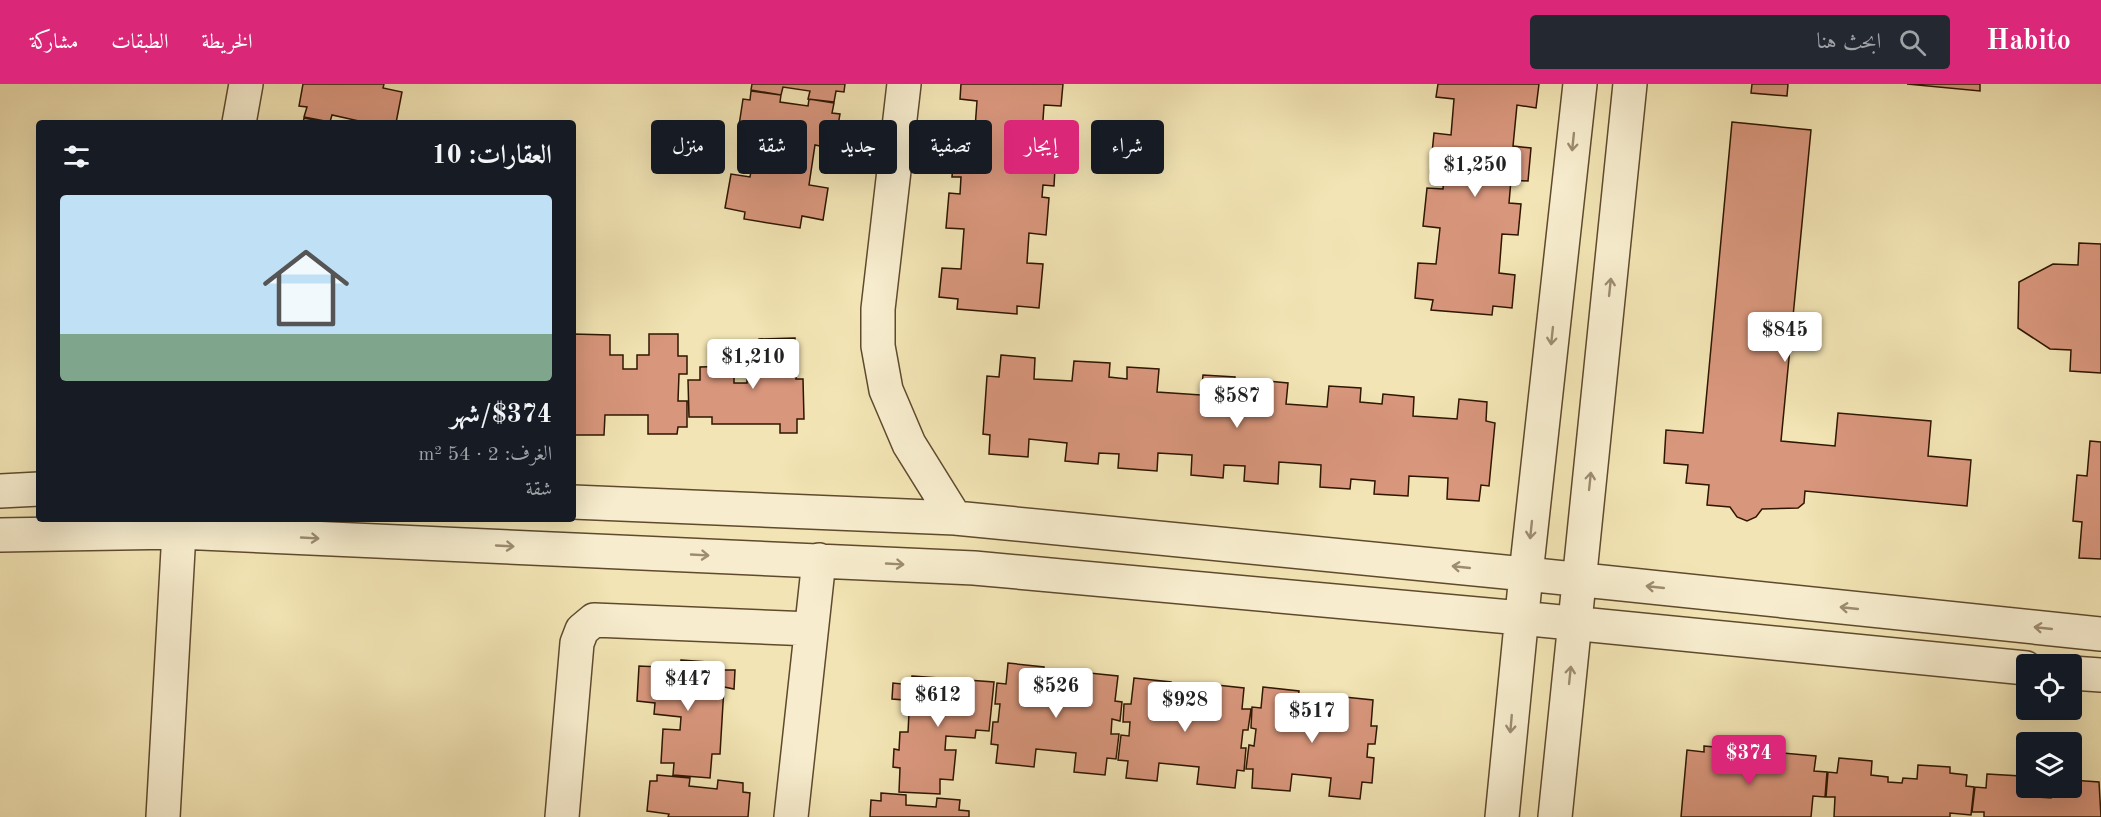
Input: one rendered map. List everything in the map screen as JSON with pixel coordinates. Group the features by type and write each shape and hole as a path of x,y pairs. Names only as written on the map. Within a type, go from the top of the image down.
{"street":[{"path":"240,120 246,84"},
{"path":"903,84 878,309 878,346 886,390 909,444 955,518"},
{"path":"1502,817 1521,618 1580,84"},
{"path":"1555,817 1630,84"},
{"path":"0,491 36,489"},
{"path":"576,502 955,518 1580,579 2101,634"},
{"path":"0,535 178,525 974,568 1521,618 2016,667"},
{"path":"163,817 178,525"},
{"path":"790,817 819,560"},
{"path":"562,817 577,643 582,630 594,620 812,629"},
{"path":"2082,674 2101,675"}],"building":[{"path":"303,84 384,84 383,88 402,92 397,120 354,120 332,115 331,120 320,120 304,117 307,107 299,106"},
{"path":"752,84 845,84 844,92 836,91 834,102 808,99 810,91 783,87 781,95 751,90"},
{"path":"961,84 1063,84 1061,106 1044,105 1043,120 1004,120 1004,174 1055,174 1054,186 1043,185 1042,197 1049,198 1046,235 1029,233 1027,263 1043,264 1039,308 1017,306 1017,314 957,309 958,299 939,297 942,268 961,269 964,229 946,228 949,193 960,194 961,177 952,177 952,174 992,174 992,120 976,120 977,101 960,99"},
{"path":"1438,84 1539,84 1536,108 1517,105 1513,146 1531,148 1528,181 1511,180 1509,203 1521,204 1518,235 1502,234 1499,273 1515,275 1512,308 1493,306 1492,315 1431,310 1433,300 1415,298 1418,263 1436,264 1440,228 1423,226 1427,188 1443,189 1444,174 1430,173 1434,133 1451,135 1454,99 1436,97"},
{"path":"1752,84 1788,84 1787,96 1751,93"},
{"path":"1907,84 1980,84 1980,91"},
{"path":"751,91 781,95 780,102 808,106 809,99 834,103 832,113 840,114 839,120 819,120 819,146 815,145 809,185 828,188 823,220 802,216 800,228 744,219 745,212 725,208 731,174 750,177 751,174 807,174 807,120 740,120 743,99 750,100"},
{"path":"1732,122 1811,130 1781,441 1835,446 1838,413 1931,421 1928,456 1971,460 1967,506 1805,491 1804,503 1798,508 1762,509 1756,517 1747,521 1737,517 1730,507 1707,505 1709,485 1686,483 1688,465 1664,463 1666,430 1703,433"},
{"path":"2079,243 2101,244 2101,373 2070,371 2071,350 2050,349 2018,328 2019,282 2053,264 2078,265"},
{"path":"576,334 610,335 610,355 623,355 623,369 637,369 637,355 649,355 649,334 678,334 678,356 687,356 687,374 679,374 678,401 687,401 687,427 678,427 677,434 648,434 648,415 605,415 604,435 576,435"},
{"path":"795,338 796,379 803,379 804,419 797,419 797,433 780,433 780,424 712,424 712,417 689,417 688,380 700,380 700,367 734,366 734,383 747,383 747,356 759,356 759,339"},
{"path":"1001,355 1035,358 1034,379 1072,381 1074,361 1110,363 1109,377 1127,379 1127,367 1159,369 1157,392 1201,395 1203,375 1235,377 1233,391 1256,393 1257,380 1288,383 1286,404 1327,407 1329,386 1361,388 1360,402 1382,404 1383,394 1414,397 1413,416 1457,419 1459,399 1487,402 1486,421 1495,423 1489,486 1481,485 1479,501 1447,499 1448,478 1409,476 1408,496 1374,494 1375,481 1351,479 1350,489 1320,487 1321,465 1279,462 1278,484 1244,481 1245,466 1224,465 1223,478 1191,475 1192,455 1158,453 1157,471 1118,468 1119,454 1099,453 1098,464 1065,461 1067,443 1029,439 1028,457 989,454 990,435 983,434 987,376 999,377"},
{"path":"2090,441 2101,442 2101,559 2079,558 2082,522 2073,521 2077,475 2087,476"},
{"path":"681,660 721,663 721,670 735,670 734,689 724,687 720,754 712,754 710,778 673,775 674,763 661,763 663,729 680,730 681,717 654,714 655,703 637,701 639,666 681,668"},
{"path":"1008,663 1044,667 1042,684 1051,685 1050,698 1065,699 1066,688 1078,689 1080,672 1118,676 1115,701 1122,702 1120,721 1112,719 1111,734 1119,734 1116,759 1107,758 1105,775 1074,772 1076,753 1036,749 1034,767 996,763 998,745 991,744 993,722 998,722 1000,704 995,704 997,683 1006,684"},
{"path":"912,676 994,682 989,731 976,730 975,738 946,736 945,750 956,750 953,780 940,779 940,794 899,792 900,768 893,767 894,749 899,750 900,732 908,732 909,713 903,713 904,700 892,699 893,683 911,685"},
{"path":"1134,678 1171,682 1170,699 1182,701 1180,712 1196,713 1197,701 1206,702 1208,684 1244,688 1242,709 1251,709 1248,730 1243,730 1241,748 1246,748 1244,771 1237,770 1235,788 1197,784 1199,767 1159,763 1157,781 1126,778 1128,761 1118,760 1121,735 1129,736 1130,722 1123,722 1124,704 1131,704"},
{"path":"1263,687 1299,691 1297,708 1306,709 1305,722 1321,723 1322,712 1333,713 1335,696 1373,700 1371,726 1377,726 1375,744 1368,744 1367,757 1374,758 1372,783 1362,782 1360,799 1329,796 1331,778 1292,774 1290,791 1252,788 1253,769 1246,769 1249,745 1254,746 1256,729 1251,728 1252,707 1261,708"},
{"path":"1704,746 1737,749 1735,764 1749,765 1749,771 1763,772 1764,767 1781,769 1783,753 1816,756 1814,771 1827,772 1825,797 1813,796 1811,817 1681,817 1687,750 1704,752"},
{"path":"1839,758 1872,761 1871,775 1888,777 1888,782 1902,783 1903,778 1917,779 1918,765 1950,767 1950,773 1967,775 1966,786 1974,787 1971,815 1950,813 1950,817 1834,817 1835,797 1826,797 1828,772 1837,773"},
{"path":"1987,774 2016,776 2016,798 2082,798 2082,781 2099,782 2101,817 1984,817 1984,812 1972,812 1975,787 1986,788"},
{"path":"657,775 690,778 689,786 717,789 718,780 743,783 743,792 750,793 748,817 668,817 669,814 647,811 650,781 657,781"},
{"path":"881,793 906,795 906,805 936,807 937,798 960,800 959,810 969,811 969,817 870,817 871,800 881,801"}]}
